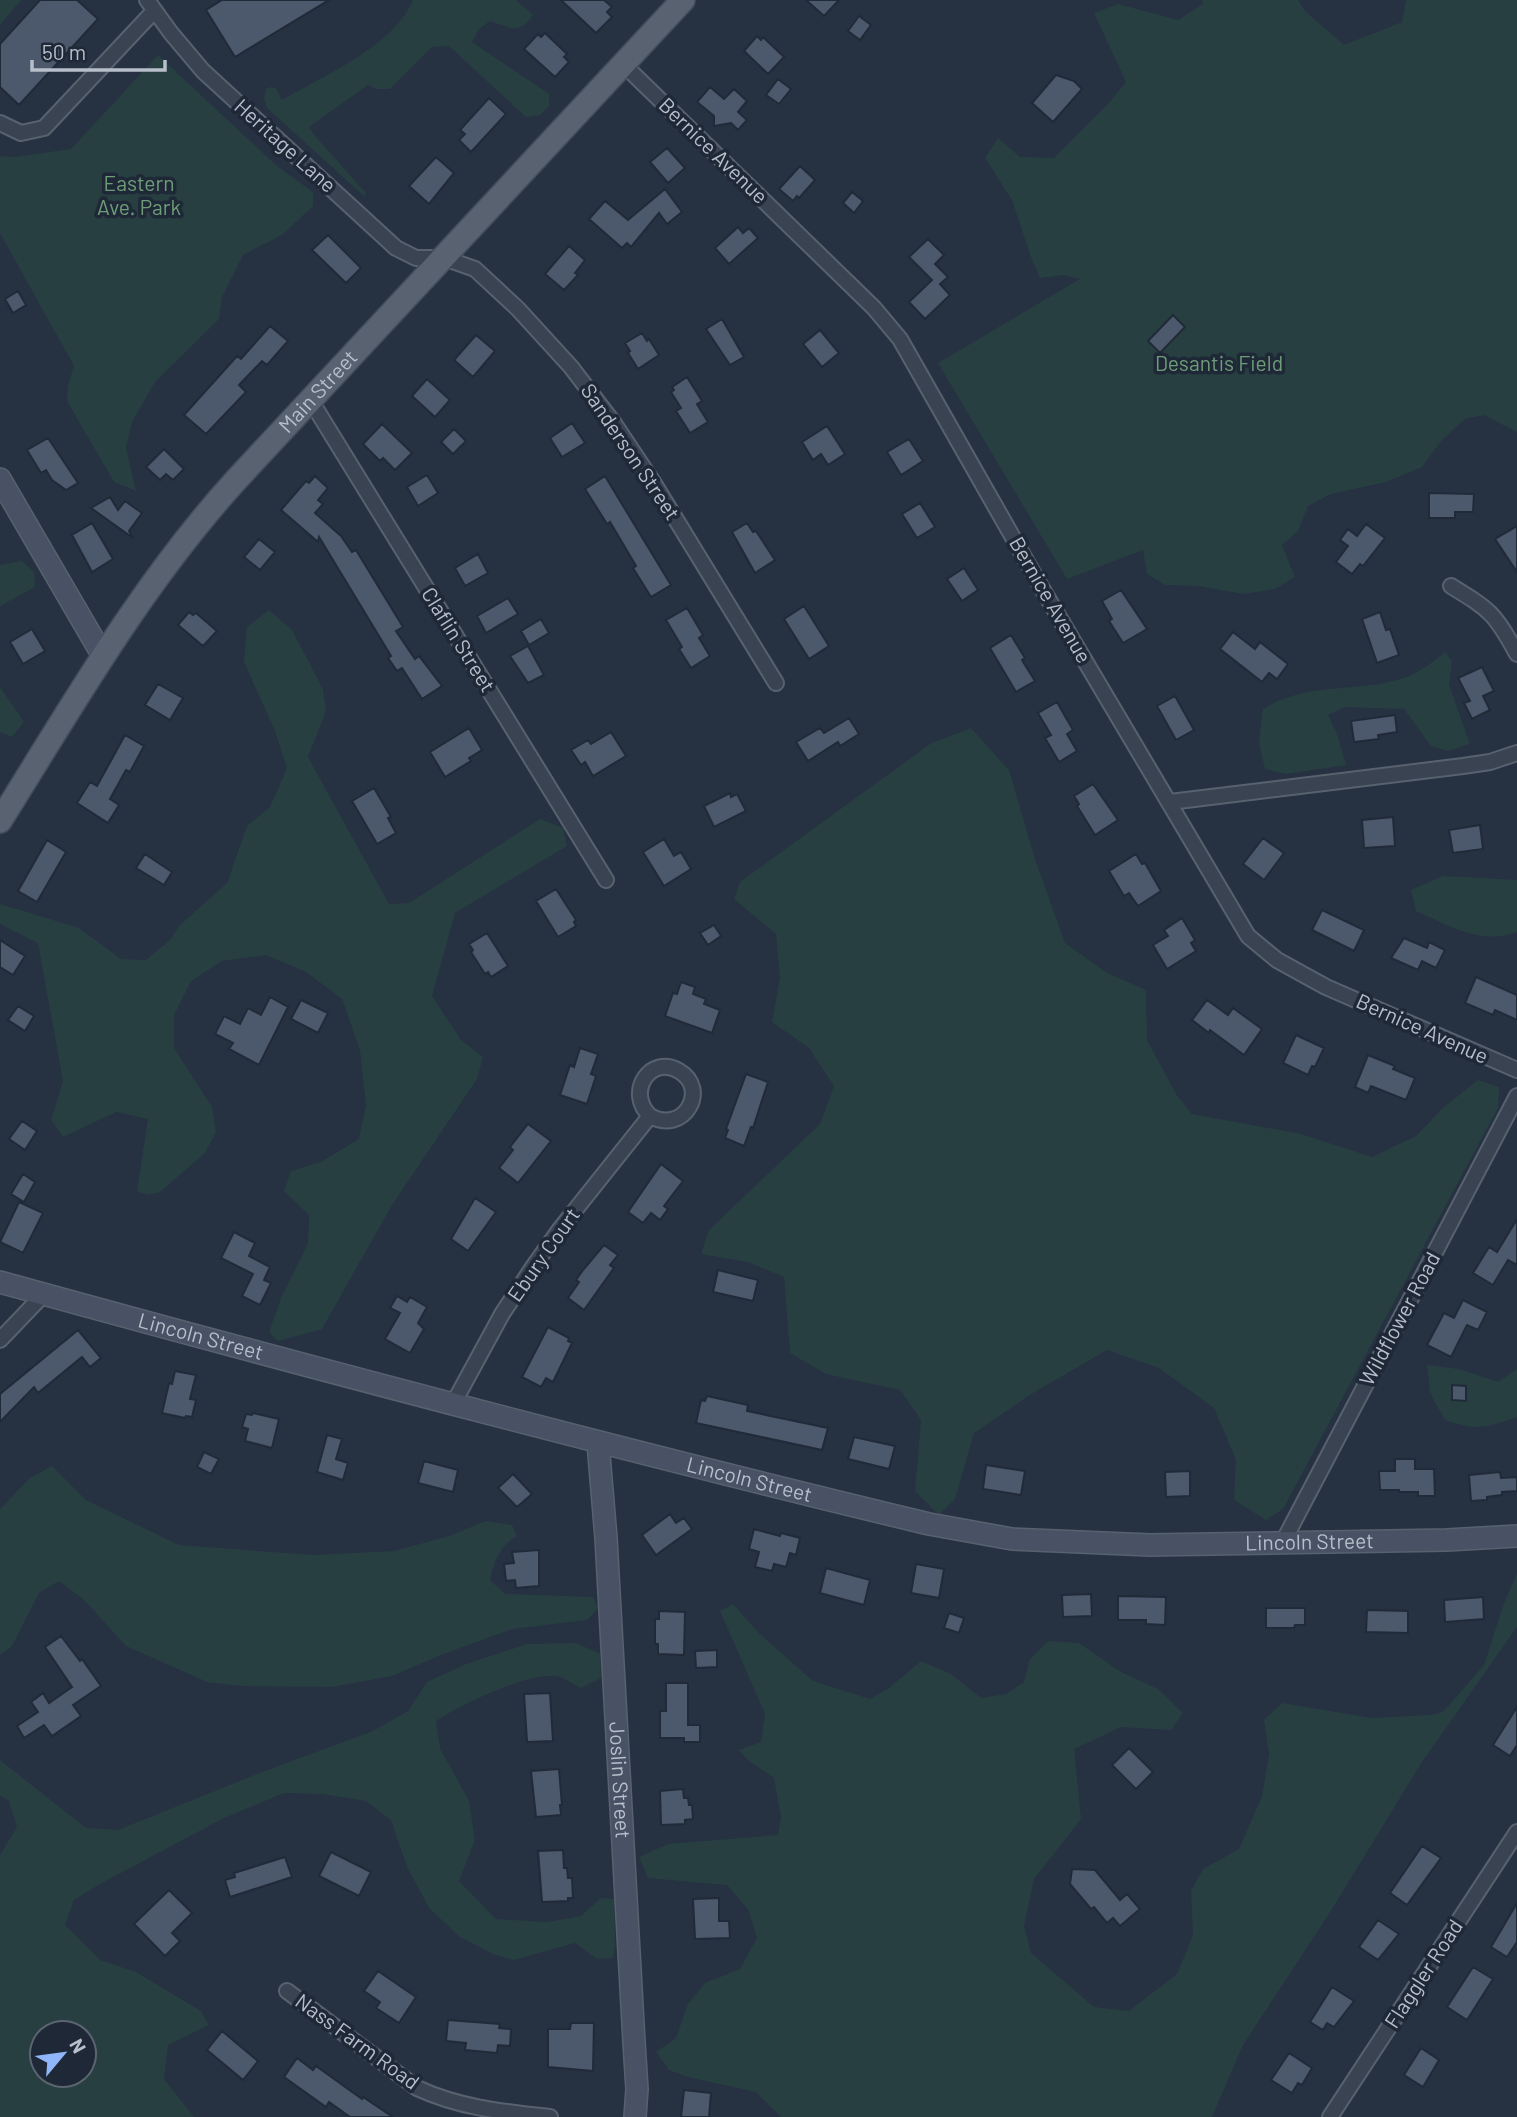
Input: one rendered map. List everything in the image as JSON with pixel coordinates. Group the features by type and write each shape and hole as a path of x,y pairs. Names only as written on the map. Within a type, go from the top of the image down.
{"main road":[{"name":"Main Street","path":"0,821 103,656 185,539 230,486 683,0"}],"street":[{"path":"0,123 21,132 44,128 151,5"},
{"name":"Heritage Lane","path":"151,5 203,71 396,248 416,258 443,258"},
{"name":"Bernice Avenue","path":"624,64 874,308 894,331 1040,585 1248,936 1267,954 1326,987 1517,1070"},
{"name":"Sanderson Street","path":"443,258 475,270 482,276 536,328 583,382 653,482 776,683"},
{"name":"Claflin Street","path":"311,401 606,880"},
{"path":"0,479 103,656"},
{"path":"1451,586 1489,611 1501,625 1517,654"},
{"path":"1170,802 1476,765 1517,753"},
{"name":"Wildflower Road","path":"1283,1542 1517,1096"},
{"name":"Ebury Court","path":"453,1404 502,1314 533,1267 559,1229 650,1116"},
{"name":"Lincoln Street","path":"0,1282 598,1443 929,1524 1012,1539 1175,1545 1447,1540 1517,1536"},
{"path":"0,1340 44,1294"},
{"name":"Joslin Street","path":"598,1443 606,1538 637,2089 635,2117"},
{"name":"Flaggler Road","path":"1330,2117 1517,1832"},
{"name":"Nass Farm Road","path":"287,1991 417,2088 468,2106 550,2117"}],"green space":[{"path":"0,0 21,0 0,25"},
{"path":"413,0 516,0 533,15 528,21 519,28 514,28 490,21 479,29 472,42 549,94 549,106 540,115 526,117 449,46 432,47 390,89 376,89 368,85 309,127 365,192 365,197 267,108 264,99 266,89 276,88 282,100 337,70 391,31"},
{"name":"Desantis Field","path":"1202,0 1298,0 1305,11 1344,45 1402,22 1406,0 1517,0 1517,432 1484,415 1465,419 1442,440 1422,467 1386,482 1331,494 1308,506 1298,531 1282,545 1295,577 1275,589 1244,594 1198,586 1165,585 1147,574 1143,550 1067,579 938,363 1080,279 1063,275 1040,278 1012,200 985,158 998,138 1020,157 1054,158 1126,82 1094,13 1118,4 1178,20 1203,4"},
{"name":"Eastern Ave. Park","path":"158,55 277,166 313,192 313,206 282,235 243,255 222,297 219,319 155,382 132,422 126,448 136,491 114,482 67,401 68,385 74,366 0,233 0,156 15,157 71,149"},
{"path":"22,561 34,572 35,587 0,606 0,565"},
{"path":"269,610 292,630 323,689 326,711 308,757 389,904 409,903 540,819 563,828 567,846 455,913 432,996 461,1040 483,1057 477,1079 392,1205 322,1329 278,1341 269,1332 281,1298 308,1243 309,1215 284,1191 291,1171 321,1162 359,1139 366,1105 360,1050 342,999 306,972 266,955 222,961 191,981 174,1015 174,1048 212,1107 216,1132 205,1153 160,1192 147,1195 137,1191 148,1119 116,1112 63,1137 51,1120 63,1081 38,943 0,924 0,904 79,928 121,959 146,960 227,883 247,826 270,807 287,768 275,731 244,662 247,627"},
{"path":"1445,652 1452,661 1449,685 1470,744 1448,751 1431,746 1404,709 1345,707 1328,715 1346,765 1286,774 1265,769 1259,743 1263,709 1294,695 1401,679 1421,670"},
{"path":"0,687 24,722 12,737 0,732"},
{"path":"971,728 1009,770 1035,859 1065,943 1107,973 1146,990 1147,1040 1176,1094 1192,1114 1301,1134 1372,1157 1416,1136 1444,1107 1478,1080 1499,1087 1498,1108 1283,1509 1266,1520 1234,1500 1236,1460 1214,1408 1159,1368 1107,1350 1033,1393 974,1433 955,1499 939,1515 915,1491 921,1420 900,1390 826,1374 790,1353 784,1277 748,1262 701,1254 709,1230 820,1124 834,1086 809,1048 772,1022 780,978 776,934 734,899 740,882 930,744"},
{"path":"1443,876 1517,880 1517,932 1491,937 1478,935 1416,911 1411,890"},
{"path":"1427,1365 1459,1369 1498,1382 1517,1369 1517,1417 1481,1427 1445,1420 1430,1393"},
{"path":"52,1466 86,1500 179,1545 312,1555 394,1551 449,1536 486,1521 512,1525 517,1536 498,1555 490,1580 505,1594 593,1597 598,1608 587,1620 512,1629 392,1676 332,1687 241,1686 207,1682 126,1646 83,1599 59,1581 39,1593 12,1646 0,1655 0,1509 30,1478"},
{"path":"1517,1573 1517,1627 1422,1762 1329,1914 1243,2045 1212,2117 781,2117 756,2092 688,2077 669,2070 656,2052 676,2038 688,2004 705,1983 740,1969 757,1938 748,1909 727,1885 648,1878 639,1857 668,1844 778,1835 781,1817 774,1778 749,1761 739,1750 761,1742 765,1714 720,1611 733,1604 759,1633 813,1681 870,1699 889,1688 921,1661 951,1674 981,1698 1006,1694 1024,1682 1030,1659 1048,1641 1079,1643 1121,1672 1158,1689 1183,1713 1171,1730 1121,1727 1074,1749 1081,1819 1034,1879 1024,1926 1031,1953 1094,2007 1129,2011 1177,1974 1193,1935 1191,1891 1203,1869 1239,1849 1262,1796 1269,1754 1264,1720 1282,1703 1371,1718 1443,1712 1484,1665"},
{"path":"576,1643 600,1654 601,1678 581,1688 557,1676 530,1679 477,1699 436,1721 440,1748 469,1801 475,1840 459,1881 496,1919 547,1922 581,1916 601,1898 614,1899 613,1958 597,1959 575,1943 514,1960 495,1955 460,1937 429,1908 407,1867 391,1820 366,1801 322,1794 284,1793 224,1818 100,1884 74,1900 65,1925 100,1960 136,1972 201,2011 209,2025 168,2045 164,2079 194,2117 0,2117 0,1855 17,1827 9,1801 0,1796 0,1760 86,1828 118,1830 373,1731 408,1711 427,1682 466,1664 527,1644"}],"building":[{"path":"40,0 77,0 98,19 19,105 0,87 0,44"},
{"path":"222,0 329,0 235,57 206,10"},
{"path":"561,0 604,0 612,7 607,12 612,17 596,33"},
{"path":"806,0 839,0 824,16"},
{"path":"859,16 871,25 860,40 848,31"},
{"path":"545,33 567,54 564,57 569,62 555,77 524,49 538,34 541,37"},
{"path":"757,36 761,40 763,37 784,57 768,74 744,51"},
{"path":"1056,75 1074,81 1082,89 1053,122 1032,103"},
{"path":"778,79 791,89 779,104 766,95"},
{"path":"710,87 724,99 734,89 747,101 738,112 747,120 738,130 731,123 714,126 714,116 697,102"},
{"path":"489,98 506,114 471,152 459,140 465,134 460,130"},
{"path":"667,148 685,168 668,183 650,162"},
{"path":"436,157 454,173 429,204 409,186"},
{"path":"800,166 815,180 793,201 779,189"},
{"path":"665,189 682,212 667,224 659,213 631,247 627,243 622,248 589,219 605,201 628,220"},
{"path":"852,192 863,201 854,213 843,203"},
{"path":"738,227 743,233 749,228 758,238 729,264 715,248"},
{"path":"328,235 361,268 346,283 312,250"},
{"path":"928,239 944,255 935,264 948,277 940,284 950,295 925,319 909,302 932,280 909,257"},
{"path":"569,246 585,260 575,273 578,275 564,290 545,274"},
{"path":"18,291 26,305 13,313 5,299"},
{"path":"1173,315 1185,327 1160,353 1148,341"},
{"path":"722,319 744,357 730,365 706,329"},
{"path":"270,326 288,341 267,365 262,361 239,385 246,392 206,434 184,415 237,356 241,359"},
{"path":"820,330 839,353 822,367 803,344"},
{"path":"642,333 659,355 638,369 625,343"},
{"path":"476,335 495,351 473,377 454,360"},
{"path":"687,377 702,401 697,404 708,422 690,433 676,411 681,408 671,392 674,390 672,387"},
{"path":"427,379 450,400 435,417 412,396"},
{"path":"572,423 585,443 562,457 550,438"},
{"path":"382,424 412,453 395,470 383,458 380,461 363,444"},
{"path":"827,426 845,454 828,465 821,454 813,460 802,442"},
{"path":"454,429 466,441 453,454 441,442"},
{"path":"48,438 78,483 66,490 52,480 46,470 41,473 27,450"},
{"path":"909,439 923,461 901,475 887,452"},
{"path":"164,449 184,469 173,480 166,474 160,480 146,467"},
{"path":"427,475 438,493 418,506 407,487"},
{"path":"315,476 328,488 318,500 323,504 315,513 341,536 352,552 356,550 403,627 396,631 415,659 419,656 442,686 422,699 402,668 397,671 388,658 391,656 319,537 318,542 281,510 306,481 309,483"},
{"path":"605,476 671,585 651,597 610,522 607,524 585,489"},
{"path":"1429,493 1474,494 1473,512 1455,512 1455,518 1429,518"},
{"path":"110,497 118,510 125,501 142,513 129,531 133,538 91,508"},
{"path":"920,503 935,527 917,538 902,514"},
{"path":"92,523 113,559 92,572 72,535"},
{"path":"747,523 753,532 756,531 775,560 755,573 732,532"},
{"path":"1366,524 1385,538 1363,566 1360,564 1352,574 1336,562 1348,546 1340,540 1348,529 1357,536"},
{"path":"1517,526 1517,572 1495,539"},
{"path":"259,539 275,552 260,570 244,557"},
{"path":"478,554 488,573 465,586 455,568"},
{"path":"964,568 978,590 962,601 947,579"},
{"path":"1121,590 1147,629 1123,643 1109,621 1112,619 1102,601"},
{"path":"508,598 518,614 486,633 477,616"},
{"path":"804,606 829,646 809,659 784,619"},
{"path":"687,608 703,635 699,638 710,656 691,668 666,620"},
{"path":"189,612 193,615 196,613 217,631 203,646 178,625"},
{"path":"1380,612 1386,630 1390,629 1399,655 1377,663 1362,619"},
{"path":"541,619 549,633 529,645 521,631"},
{"path":"32,629 45,651 23,664 10,642"},
{"path":"1233,632 1255,649 1260,642 1288,664 1277,679 1269,673 1262,682 1220,649"},
{"path":"1011,635 1035,681 1016,692 990,648"},
{"path":"528,646 544,675 528,683 510,656"},
{"path":"1482,667 1494,691 1483,696 1490,710 1472,719 1464,703 1470,701 1458,678"},
{"path":"158,684 183,698 170,720 145,705"},
{"path":"1175,696 1194,730 1176,740 1157,706"},
{"path":"1057,702 1073,730 1067,734 1077,751 1059,762 1045,738 1051,735 1038,713"},
{"path":"1395,715 1397,732 1378,735 1379,739 1354,742 1351,721"},
{"path":"849,718 859,734 840,746 838,742 808,761 796,742 820,728 824,733"},
{"path":"469,728 482,750 469,758 471,761 445,777 430,752"},
{"path":"611,732 626,756 593,776 585,762 581,765 571,750 588,740 591,744"},
{"path":"125,735 144,746 130,772 126,770 110,799 119,805 108,823 77,803 90,782 97,786"},
{"path":"1093,784 1118,820 1095,835 1074,796"},
{"path":"374,788 391,817 388,818 396,833 377,844 352,801"},
{"path":"730,793 731,797 737,794 746,811 714,827 704,806"},
{"path":"1393,817 1395,846 1364,848 1362,820"},
{"path":"1480,825 1483,849 1453,853 1449,830"},
{"path":"1263,838 1284,853 1264,880 1243,864"},
{"path":"664,839 674,856 681,852 691,869 664,886 643,852"},
{"path":"47,840 66,852 37,902 18,891"},
{"path":"145,854 172,872 164,885 136,868"},
{"path":"1136,854 1142,864 1145,863 1161,891 1138,906 1129,893 1124,896 1109,871"},
{"path":"556,889 576,920 576,926 558,937 536,901"},
{"path":"1322,910 1364,930 1354,951 1312,930"},
{"path":"1182,918 1195,940 1191,943 1196,951 1167,969 1153,945 1168,936 1164,930"},
{"path":"714,925 721,936 708,945 700,933"},
{"path":"487,933 508,966 491,977 488,972 485,974 469,944"},
{"path":"1404,938 1427,948 1429,942 1445,950 1436,968 1422,961 1418,970 1391,958"},
{"path":"0,940 25,956 13,975 0,967"},
{"path":"1476,977 1517,995 1517,1020 1495,1010 1493,1015 1465,1003"},
{"path":"681,982 695,987 693,994 706,999 704,1004 720,1010 712,1033 665,1016 673,993 677,994"},
{"path":"270,997 288,1007 259,1065 229,1049 233,1043 215,1034 224,1016 240,1024 248,1008 261,1015"},
{"path":"301,1000 328,1013 318,1033 291,1019"},
{"path":"1207,1000 1228,1015 1233,1008 1262,1029 1244,1055 1192,1020"},
{"path":"18,1006 34,1016 25,1031 8,1020"},
{"path":"1296,1035 1324,1048 1308,1075 1283,1063"},
{"path":"580,1048 598,1054 591,1074 596,1076 587,1104 560,1095 570,1065 574,1067"},
{"path":"1368,1055 1415,1078 1406,1100 1371,1086 1368,1093 1355,1087"},
{"path":"746,1074 768,1082 753,1128 751,1127 744,1146 725,1138"},
{"path":"22,1121 37,1131 25,1150 9,1139"},
{"path":"528,1124 551,1141 518,1183 499,1168 513,1150 510,1147"},
{"path":"661,1164 683,1181 664,1206 668,1209 660,1220 651,1213 643,1223 628,1212"},
{"path":"23,1174 35,1182 24,1202 11,1194"},
{"path":"475,1198 496,1212 468,1251 451,1239"},
{"path":"19,1202 43,1213 23,1253 0,1242"},
{"path":"1517,1219 1517,1265 1508,1260 1493,1285 1473,1273 1489,1247 1497,1252"},
{"path":"234,1232 255,1243 249,1256 270,1267 264,1280 271,1283 260,1305 242,1296 253,1274 221,1258"},
{"path":"604,1245 618,1255 610,1265 614,1268 584,1310 568,1298 579,1282 576,1280"},
{"path":"718,1270 758,1280 753,1301 713,1292"},
{"path":"397,1296 407,1302 410,1297 427,1307 418,1323 424,1329 410,1353 385,1339 400,1313 390,1308"},
{"path":"1463,1300 1487,1312 1478,1330 1467,1325 1451,1357 1427,1345 1444,1313 1454,1318"},
{"path":"548,1327 569,1338 568,1341 572,1343 553,1382 546,1378 541,1387 522,1377"},
{"path":"78,1330 101,1358 90,1367 82,1357 38,1393 34,1387 0,1422 0,1394"},
{"path":"175,1371 196,1375 190,1399 196,1400 192,1417 162,1413 169,1383 172,1384"},
{"path":"1452,1385 1466,1386 1466,1401 1452,1400"},
{"path":"707,1396 748,1405 747,1411 828,1428 822,1450 696,1423 701,1400 705,1401"},
{"path":"246,1414 279,1419 272,1448 245,1441 248,1429 242,1427"},
{"path":"327,1435 342,1439 336,1459 348,1463 343,1480 317,1472"},
{"path":"854,1437 895,1446 889,1469 848,1459"},
{"path":"204,1452 219,1459 211,1474 197,1467"},
{"path":"1395,1459 1415,1459 1415,1469 1434,1469 1435,1496 1418,1496 1418,1492 1380,1490 1379,1471 1395,1471"},
{"path":"424,1461 458,1470 453,1492 418,1483"},
{"path":"986,1465 1025,1471 1021,1495 983,1489"},
{"path":"1190,1471 1190,1496 1166,1497 1165,1472"},
{"path":"1500,1472 1501,1478 1517,1477 1517,1491 1502,1492 1502,1495 1487,1497 1487,1500 1471,1501 1469,1475"},
{"path":"513,1474 532,1494 517,1507 498,1488"},
{"path":"670,1514 676,1523 684,1518 692,1529 656,1555 642,1535"},
{"path":"754,1529 800,1538 796,1555 790,1553 786,1567 774,1564 772,1571 755,1567 759,1552 749,1549"},
{"path":"539,1550 539,1586 516,1588 515,1580 506,1581 504,1564 514,1563 512,1552"},
{"path":"916,1564 944,1569 939,1598 911,1593"},
{"path":"826,1568 870,1580 864,1605 820,1593"},
{"path":"1091,1594 1092,1616 1063,1617 1062,1595"},
{"path":"1118,1596 1166,1597 1165,1625 1146,1624 1146,1620 1118,1620"},
{"path":"1483,1597 1484,1619 1445,1622 1444,1600"},
{"path":"1266,1608 1305,1608 1305,1625 1295,1625 1294,1628 1266,1628"},
{"path":"1367,1610 1408,1611 1408,1633 1366,1632"},
{"path":"659,1611 685,1612 684,1655 658,1654 658,1644 655,1644 655,1619 659,1619"},
{"path":"949,1613 964,1618 959,1633 944,1628"},
{"path":"61,1636 101,1686 73,1705 81,1716 52,1736 44,1725 24,1738 17,1726 38,1712 31,1702 43,1693 49,1703 72,1687 45,1647"},
{"path":"717,1650 717,1667 696,1668 695,1651"},
{"path":"666,1683 688,1683 688,1725 700,1725 700,1742 684,1742 684,1738 660,1738 660,1711 666,1711"},
{"path":"550,1693 553,1741 527,1742 524,1694"},
{"path":"1517,1707 1517,1745 1510,1756 1493,1745"},
{"path":"1129,1748 1153,1772 1136,1789 1112,1765"},
{"path":"559,1769 561,1815 536,1817 531,1771"},
{"path":"683,1789 684,1798 688,1798 689,1805 692,1805 693,1819 685,1820 685,1824 661,1825 660,1791"},
{"path":"1422,1846 1441,1858 1407,1905 1390,1893"},
{"path":"563,1850 564,1868 567,1868 568,1878 572,1878 573,1898 568,1898 568,1901 542,1902 538,1851"},
{"path":"331,1852 371,1872 359,1896 319,1876"},
{"path":"285,1857 292,1877 230,1897 225,1880 235,1877 234,1873"},
{"path":"1072,1869 1095,1870 1120,1900 1127,1894 1140,1909 1120,1926 1113,1918 1107,1923 1070,1884"},
{"path":"169,1890 192,1913 172,1933 180,1941 165,1956 134,1924"},
{"path":"719,1898 719,1921 729,1921 730,1938 695,1939 693,1899"},
{"path":"1517,1903 1517,1942 1507,1957 1491,1947"},
{"path":"1378,1920 1399,1934 1378,1960 1359,1947"},
{"path":"1473,1967 1493,1979 1467,2020 1447,2007"},
{"path":"378,1971 416,1997 399,2023 376,2008 380,2002 364,1991"},
{"path":"1332,1987 1354,2001 1334,2027 1327,2023 1323,2030 1310,2022"},
{"path":"448,2020 500,2024 499,2028 511,2029 510,2046 498,2045 497,2053 465,2050 466,2043 446,2041"},
{"path":"571,2023 594,2023 593,2071 548,2067 548,2029 570,2029"},
{"path":"222,2031 258,2061 243,2080 207,2050"},
{"path":"1421,2048 1439,2060 1423,2087 1404,2075"},
{"path":"1289,2053 1312,2068 1302,2085 1298,2083 1292,2093 1271,2080"},
{"path":"297,2058 313,2070 316,2066 362,2099 363,2097 393,2117 350,2117 329,2102 326,2107 284,2077"},
{"path":"684,2090 711,2093 709,2117 681,2117"}]}
